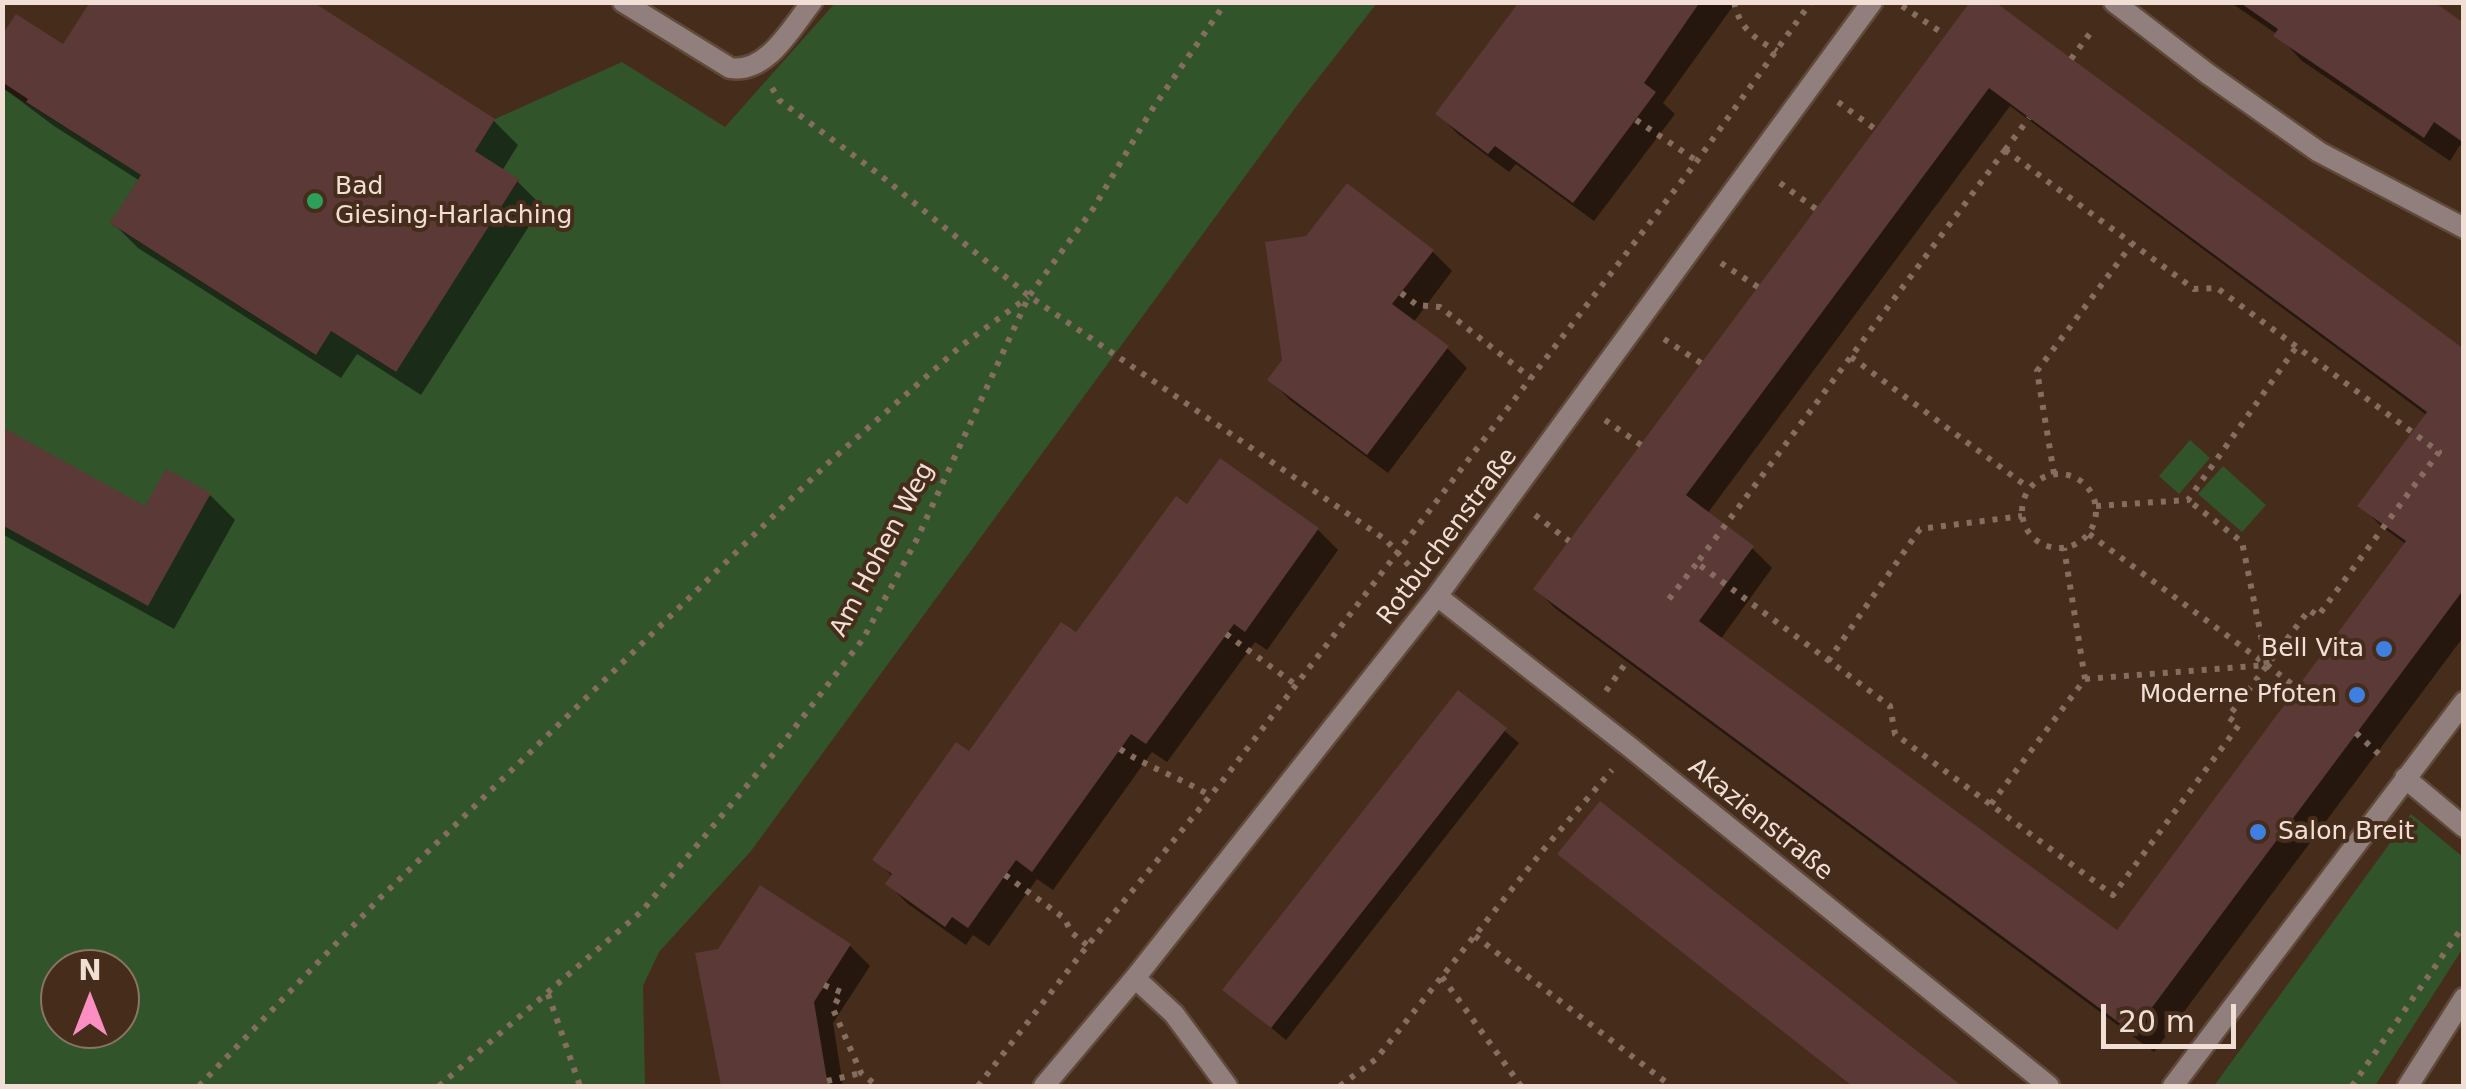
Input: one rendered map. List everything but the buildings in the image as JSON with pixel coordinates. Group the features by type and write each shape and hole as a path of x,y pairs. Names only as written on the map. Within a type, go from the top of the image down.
{"street":[{"path":"623,2 730,68 752,68 812,2"},
{"name":"Rotbuchenstraße","path":"1044,1086 1135,978 1436,596 1872,2"},
{"path":"2114,2 2318,152 2464,228"},
{"name":"Akazienstraße","path":"1436,596 1631,748 2049,1086"},
{"path":"2173,1086 2464,702"},
{"path":"2405,778 2464,827"},
{"path":"1135,978 1174,1014 1228,1086"},
{"path":"2408,1086 2464,998"}],"path":[{"name":"Am Hohen Weg","path":"439,1086 642,910 786,739 863,639 916,541 1029,296 1092,209 1151,111 1226,2"},
{"path":"1734,2 1748,35 1776,51"},
{"path":"978,1086 1211,796 1697,161 1812,2"},
{"path":"1897,2 1945,35"},
{"path":"752,68 779,100 1029,296 1386,540 1436,596"},
{"path":"1812,84 1875,129"},
{"path":"1669,599 2029,118"},
{"path":"1636,120 1697,161"},
{"path":"1697,563 1890,706 1895,734 2113,895 2239,725 2228,718 2309,610 2318,616 2440,452 2217,288 2194,289 2005,150"},
{"path":"1754,164 1816,209"},
{"path":"2054,474 2037,371 2132,244"},
{"path":"1694,245 1758,287"},
{"path":"1401,293 1418,305 1440,307 1531,378"},
{"path":"198,1086 379,899 827,464 961,346 1029,296"},
{"path":"1638,322 1701,363"},
{"path":"2188,500 2296,346"},
{"path":"1851,357 2029,488"},
{"path":"1579,402 1640,445"},
{"path":"2054,474 2069,475 2082,482 2092,493 2096,506 2096,521 2090,534 2078,544 2064,548 2050,548 2036,541 2022,516 2029,488 2054,474"},
{"path":"2096,506 2188,500 2242,542 2268,665"},
{"path":"1828,660 1920,529 2022,516"},
{"path":"2090,534 2297,688"},
{"path":"1991,804 2085,678 2064,548"},
{"path":"1226,634 1296,684"},
{"path":"2085,678 2268,665"},
{"path":"1340,1086 1376,1059 1631,748"},
{"path":"1120,749 1152,770 1183,780 1211,796"},
{"path":"1005,876 1064,918 1072,933 1088,945"},
{"path":"2352,1086 2464,925"},
{"path":"1475,936 1670,1086"},
{"path":"1442,977 1521,1086"},
{"path":"824,985 841,992 833,1010 862,1073 877,1086"},
{"path":"548,994 580,1086"},
{"path":"827,1080 862,1073"}],"green space":[{"path":"835,3 1377,3 1298,104 751,851 659,952 643,986 645,1086 3,1086 2,88 141,175 111,224 315,355 331,331 395,372 519,180 475,151 495,119 622,62 725,127"},
{"path":"2190,440 2210,458 2179,494 2159,476"},
{"path":"2223,466 2266,505 2242,532 2198,494"},
{"path":"2411,814 2463,857 2463,948 2375,1086 2214,1086"}],"place":[{"name":"Bad Giesing-Harlaching","path":"315,201"},
{"name":"Bell Vita","path":"2384,649"},
{"name":"Moderne Pfoten","path":"2357,695"},
{"name":"Salon Breit","path":"2258,832"}]}
